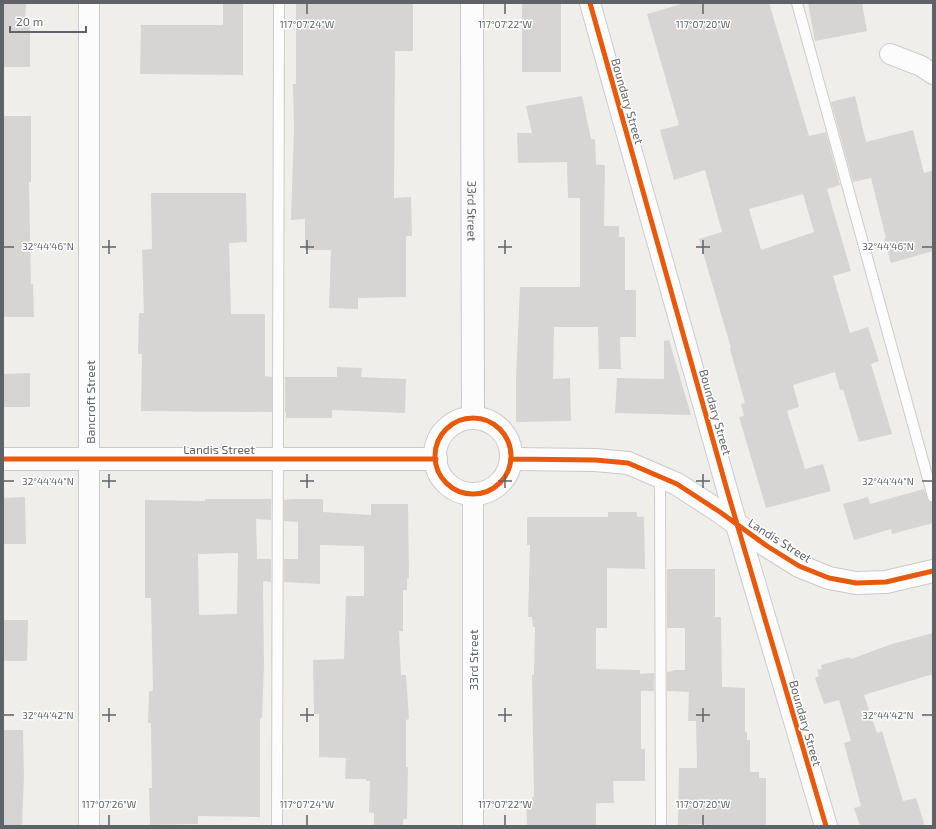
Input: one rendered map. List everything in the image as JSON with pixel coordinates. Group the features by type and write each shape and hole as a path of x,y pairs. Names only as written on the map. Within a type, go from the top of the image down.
{"main road":[{"name":"33rd Street","path":"472,3 473,418"},
{"path":"468,418 481,418 493,423 503,432 510,443 512,459 510,468 504,480 494,489 483,494 473,494 458,492 448,485 440,476 436,464 435,452 438,440 446,429 456,422 468,418"},
{"name":"Landis Street","path":"3,459 436,459"},
{"name":"Landis Street","path":"512,459 595,460 628,463 677,484 767,546 799,566 829,578 856,583 886,582 933,571"},
{"name":"Boundary Street","path":"737,525 826,826"}],"street":[{"name":"Bancroft Street","path":"89,3 89,826"},
{"name":"Boundary Street","path":"590,3 737,525"},
{"path":"890,54 921,66 933,74"},
{"name":"33rd Street","path":"473,494 473,826"}],"lane":[{"path":"277,826 276,708 279,3"},
{"path":"797,3 933,498"},
{"path":"660,477 661,826"}],"building":[{"path":"3,3 26,3 25,23 30,23 30,67 3,67"},
{"path":"223,3 243,3 243,75 140,74 141,25 223,25"},
{"path":"296,3 413,3 413,51 395,51 394,198 411,197 412,236 406,236 406,297 358,298 358,309 329,308 331,250 305,250 305,219 291,220 294,129 293,84 296,84"},
{"path":"522,3 561,3 561,72 522,72"},
{"path":"685,3 769,3 809,136 826,132 840,185 827,189 851,271 833,276 850,333 868,327 879,361 871,364 892,434 859,442 843,389 840,390 835,372 793,385 799,407 787,411 805,469 823,464 831,491 766,508 739,417 744,416 741,404 745,403 730,349 731,348 699,239 722,232 705,170 674,180 660,130 679,125 647,14","holes":["803,194 814,232 761,250 749,209"]},
{"path":"808,3 862,3 867,31 815,41"},
{"path":"582,96 591,139 595,139 596,165 605,165 604,226 619,226 619,237 625,237 625,290 636,290 636,337 620,337 621,369 599,369 598,327 554,327 553,379 570,378 571,421 516,422 516,379 520,287 580,287 580,198 568,198 567,162 518,163 517,133 532,133 526,106"},
{"path":"855,96 866,142 913,130 924,173 933,170 933,251 891,263 884,239 886,238 871,178 853,182 831,102"},
{"path":"3,116 31,116 31,182 29,182 31,284 33,284 34,317 3,317"},
{"path":"151,193 246,193 247,242 229,243 231,314 265,314 265,376 272,377 272,412 141,411 142,354 138,354 139,313 144,313 142,250 152,249"},
{"path":"669,340 691,415 615,413 617,378 664,379 664,341"},
{"path":"337,367 362,368 361,377 406,379 405,413 332,410 332,418 286,418 285,377 337,377"},
{"path":"30,373 30,407 3,407 3,374"},
{"path":"924,489 928,501 933,503 933,523 892,534 891,529 854,540 843,504 868,497 870,504"},
{"path":"25,497 26,544 3,544 3,498"},
{"path":"205,499 271,499 271,520 256,519 257,559 271,559 271,582 263,581 264,665 262,718 260,718 260,817 198,816 198,824 150,825 149,788 152,788 151,723 148,723 149,691 153,691 151,598 145,598 145,500 205,501","holes":["238,553 237,614 199,615 198,554"]},
{"path":"323,499 323,512 371,515 371,504 408,504 409,579 407,579 407,590 403,590 403,631 399,631 401,675 406,675 409,719 406,720 406,767 408,767 407,819 403,819 403,826 374,825 374,813 369,812 370,781 366,781 366,779 345,779 346,758 319,757 319,714 314,714 313,660 344,659 346,596 364,596 364,546 320,545 320,584 284,582 284,559 298,559 298,522 284,521 284,500"},
{"path":"608,512 637,512 637,517 644,517 645,569 607,568 607,628 596,628 596,669 640,670 640,674 654,673 654,691 641,691 641,749 645,749 645,781 613,781 614,803 596,803 596,826 527,826 526,803 532,803 532,797 534,797 532,675 534,675 535,627 533,627 532,617 528,617 530,545 527,545 527,517 608,517"},
{"path":"667,569 715,569 715,617 721,617 722,687 745,688 745,732 747,732 747,740 750,740 750,772 759,772 759,778 766,778 766,826 705,826 705,824 678,825 679,768 697,768 696,721 688,721 689,692 667,691 667,672 674,670 685,670 685,628 667,628"},
{"path":"3,620 28,620 27,661 3,661"},
{"path":"933,633 933,674 864,695 877,733 882,731 903,801 916,798 925,826 860,826 854,808 861,806 844,743 851,741 839,700 824,704 815,678 819,676 817,670 822,669 821,665 850,657 851,659 892,644"},
{"path":"3,730 23,730 24,776 22,826 3,826"}],"cycle path":[{"path":"590,3 727,490 826,826"},
{"path":"466,418 480,418 494,424 505,435 511,449 511,456 511,463 508,471 500,483 494,488 480,494 466,494 452,488 441,477 435,463 435,449 441,435 452,424 466,418"},
{"path":"3,459 436,459"},
{"path":"512,459 595,460 628,463 677,484 720,512 767,546 799,566 829,578 856,583 886,582 933,571"}]}
